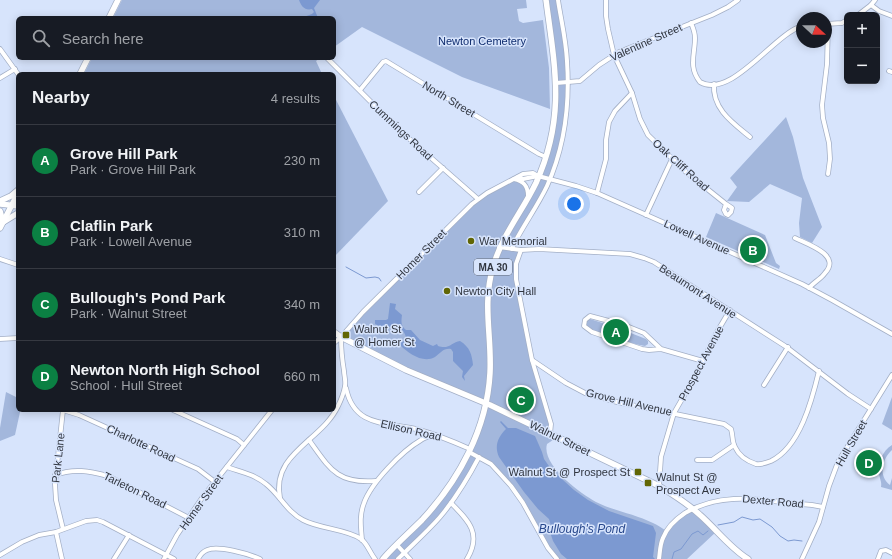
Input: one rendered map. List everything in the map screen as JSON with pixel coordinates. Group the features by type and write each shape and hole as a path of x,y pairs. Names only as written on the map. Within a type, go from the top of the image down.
{"main road":[{"path":"110,16 118,0"},
{"name":"MA 30","path":"383,559 423,519 442,496 470,450 486,404 490,369 487,312 488,291 492,272 500,247 509,228 528,197 546,157 554,122 556,83 554,54 546,0"},
{"path":"81,72 87,60"},
{"path":"0,202 16,192"},
{"path":"1,226 16,195"},
{"path":"0,202 16,206"},
{"path":"0,211 1,226"},
{"path":"1,226 16,215"},
{"name":"Walnut Street","path":"336,333 406,370 486,404 659,486 693,509 739,553 748,559"}],"street":[{"path":"512,249 516,239 540,200 550,179 558,157 565,130 567,108 567,60 558,0"},
{"name":"Oak Cliff Road","path":"606,0 606,16 614,55 632,93 640,119 648,135 700,184 726,204"},
{"name":"Valentine Street","path":"556,83 580,81 614,55 712,15 738,0"},
{"path":"862,12 875,0"},
{"path":"871,5 879,11 892,16"},
{"path":"832,23 844,21"},
{"path":"691,23 695,37 692,62 694,72 698,80 702,83 714,84 726,81 741,73 787,33 796,29"},
{"path":"827,48 827,64 822,105 823,118 829,143 830,159 828,174"},
{"path":"0,49 17,72"},
{"name":"Cummings Road","path":"329,60 397,128 478,199"},
{"name":"North Street","path":"360,90 383,62 386,61 546,157"},
{"path":"0,78 15,69"},
{"path":"714,84 714,93 717,103 728,118 750,137"},
{"path":"597,193 606,159 606,140 609,122 615,111 632,93"},
{"path":"646,215 672,158"},
{"path":"419,192 442,168"},
{"name":"Lowell Avenue","path":"538,176 597,193 809,288 892,334"},
{"name":"Homer Street","path":"336,341 363,312 465,210 478,199 516,178 523,179 538,176"},
{"path":"516,178 525,184 528,189 528,197"},
{"path":"795,238 823,252 827,255 829,261 829,266 825,274 809,288"},
{"name":"Beaumont Avenue","path":"500,247 521,250 539,249 630,254 654,262 788,347 848,394 871,409"},
{"path":"521,250 516,264 516,279 532,360 551,424 550,434"},
{"path":"0,259 16,264"},
{"name":"Prospect Avenue","path":"659,486 661,457 674,413 730,310"},
{"path":"661,349 644,332 596,317 590,316 585,320 584,326 592,332 642,349 661,349 703,361"},
{"path":"336,409 345,385 341,337"},
{"path":"0,339 16,338"},
{"path":"764,385 788,347"},
{"name":"Grove Hill Avenue","path":"532,360 566,383 585,393 617,402 724,424 730,428 734,445"},
{"path":"697,460 712,460 734,445 738,453 743,458 758,464 765,463 780,455 795,438 801,426 814,392 819,371"},
{"name":"Hull Street","path":"802,559 806,547 817,527 838,462 892,375"},
{"name":"Ellison Road","path":"345,385 347,396 351,404 356,410 370,420 436,434 470,450 492,465 517,495 535,522 548,548 556,559"},
{"name":"Park Lane","path":"63,412 55,475 55,492 63,529"},
{"name":"Charlotte Road","path":"68,412 92,421 191,466 215,482"},
{"path":"177,412 231,436 244,445"},
{"name":"Homer Street","path":"165,557 177,535 215,482 270,412"},
{"path":"280,498 278,482 284,467 297,450 325,426 334,412"},
{"path":"375,559 370,554 362,540 360,522 361,511 368,494 376,481 415,444 436,434"},
{"path":"309,440 326,463 339,476 354,481 376,481"},
{"path":"398,559 432,526 451,503 468,478 479,457"},
{"path":"227,467 250,474 266,483 292,512 302,520 354,536 362,540"},
{"name":"Tarleton Road","path":"55,475 74,470 95,472 108,476 189,518"},
{"name":"Dexter Road","path":"659,559 661,542 666,532 678,518 693,509 713,501 740,498 823,507"},
{"path":"451,503 464,517 473,531 474,543 467,559"},
{"path":"0,552 0,555 32,538 56,532 86,521 97,520 129,535 165,557 174,559"},
{"path":"56,532 62,559"},
{"path":"114,559 129,535"},
{"path":"397,545 410,559"},
{"path":"198,559 202,554 211,549 235,552 260,559"},
{"path":"878,559 882,551 886,550 892,553"}],"green space":[{"name":"Newton Cemetery","path":"122,0 526,0 527,8 517,9 519,21 523,23 543,20 549,68 550,109 462,77 362,27 336,46 336,16 114,16"},
{"path":"546,0 558,0 567,60 566,125 547,186 512,249 521,250 516,272 525,332 551,424 550,433 555,436 553,440 547,444 547,452 550,461 563,478 596,502 639,517 666,531 672,524 693,509 717,531 687,559 557,559 523,503 494,467 479,457 451,503 398,559 383,559 423,519 464,462 486,404 406,370 341,337 363,312 478,199 513,179 525,184 528,196 545,162 556,102"},
{"path":"91,60 317,60 316,61 321,72 85,72"},
{"path":"336,100 388,201 336,255"},
{"path":"786,117 793,137 803,178 822,227 812,243 800,237 799,223 802,198 770,184 749,202 727,201 737,187 730,178"},
{"path":"716,213 765,235 776,263 780,266 779,269 706,237"},
{"path":"590,319 646,339 648,344 645,346 600,333 586,326 585,323"},
{"path":"6,392 16,397 16,412 20,412 15,435 0,441 0,428"},
{"path":"892,397 892,430 882,424"},
{"path":"892,445 892,450 884,463 883,472 886,481 890,485 892,478 892,490 881,487 879,470 883,454"}],"water":[{"path":"299,0 320,0 314,8 317,16 306,16 314,12 312,9 304,8"},
{"path":"390,303 396,304 395,309 402,315 403,327 406,330 411,330 420,340 433,346 437,344 438,346 445,347 460,341 466,346 471,355 473,365 464,376 465,381 462,377 463,371 453,361 453,352 451,349 444,350 430,359 416,357 400,345 406,337 401,329 397,327 383,327 375,324 375,320 388,319"},
{"name":"Bullough's Pond","path":"501,421 508,428 516,428 535,436 544,459 551,469 574,490 588,500 609,511 653,526 656,533 653,557 655,559 567,559 561,554 553,541 549,519 538,509 524,492 499,457 497,445 501,435 506,429 500,422"}],"waterway":[{"path":"346,267 366,278 375,277 379,278 381,281"},
{"path":"718,525 734,522 742,517 753,520 760,519 788,541 802,541"},
{"path":"672,559 674,552 681,549 692,534 698,531 703,535 708,531"}],"place":[{"name":"War Memorial","path":"471,241"},
{"name":"Claflin Park","path":"753,250"},
{"name":"Newton City Hall","path":"447,291"},
{"name":"Grove Hill Park","path":"616,332"},
{"name":"Walnut St @ Homer St","path":"346,335"},
{"name":"Bullough's Pond Park","path":"521,400"},
{"name":"Newton North High School","path":"869,463"},
{"name":"Walnut St @ Prospect St","path":"638,472"},
{"name":"Walnut St @ Prospect Ave","path":"648,483"}]}
